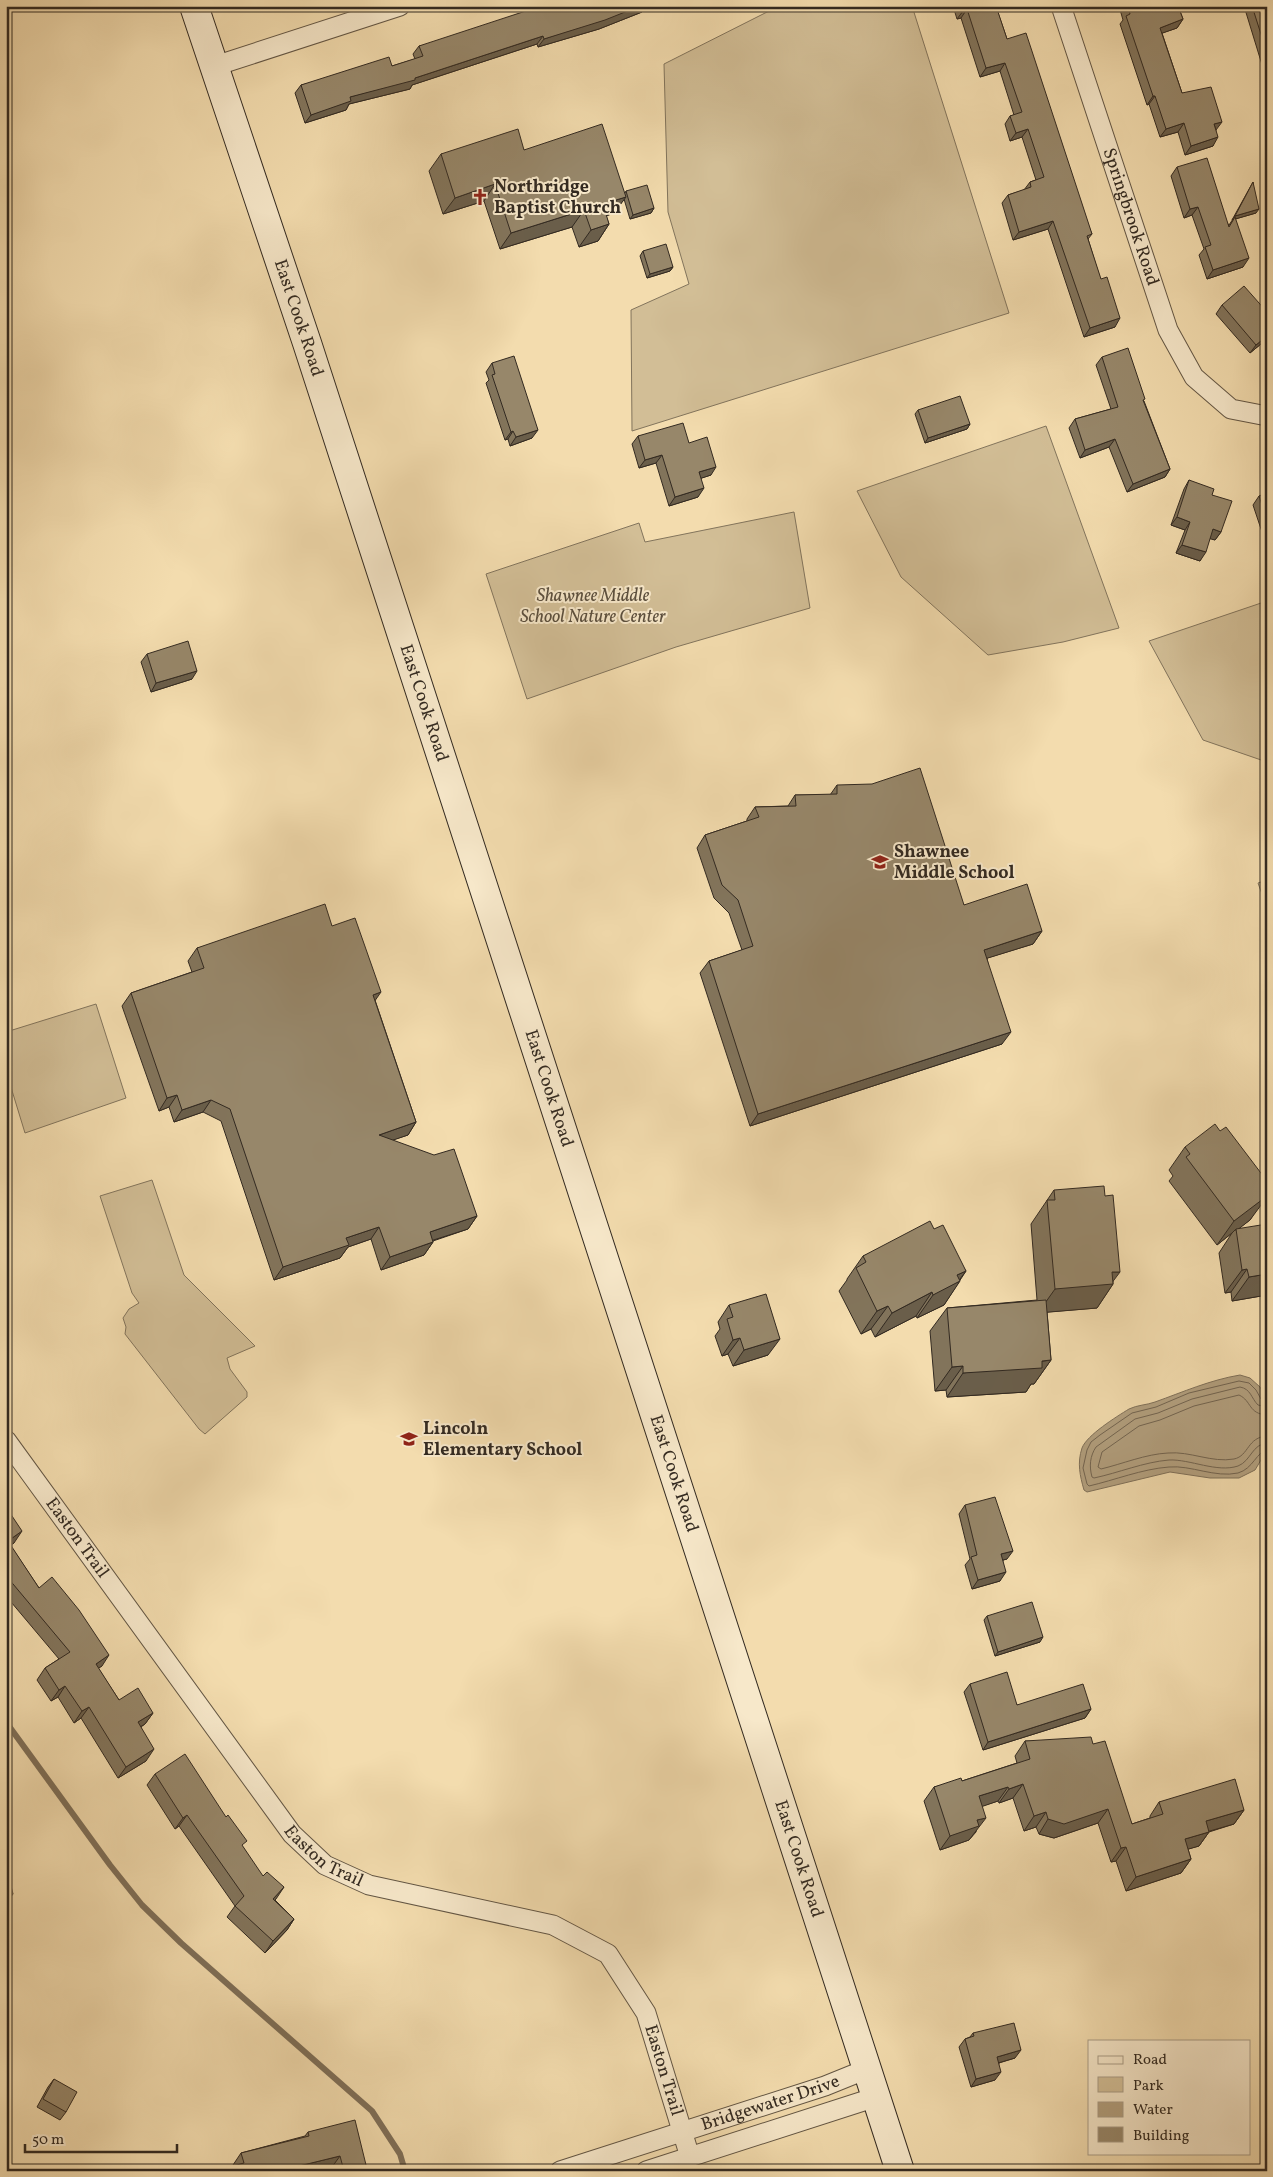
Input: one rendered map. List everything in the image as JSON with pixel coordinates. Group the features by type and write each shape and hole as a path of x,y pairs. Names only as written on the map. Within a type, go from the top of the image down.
{"main road":[{"name":"East Cook Road","path":"194,6 900,2171"}],"street":[{"path":"215,66 400,6"},
{"name":"Springbrook Road","path":"1061,6 1168,330 1194,377 1231,409 1267,416"},
{"name":"Easton Trail","path":"6,1440 292,1834 326,1865 368,1885 553,1925 608,1954 646,2014 690,2157"},
{"name":"Bridgewater Drive","path":"560,2171 684,2133 825,2086 867,2069"},
{"name":"Bridgewater Drive","path":"646,2171 876,2098"}],"green space":[{"path":"772,6 912,6 1009,313 632,431 631,310 689,284 668,212 664,64 773,9"},
{"path":"1046,426 1119,628 1063,642 988,655 901,577 857,491"},
{"name":"Shawnee Middle School Nature Center","path":"794,512 810,608 676,647 527,699 486,574 639,523 645,542"},
{"path":"1267,601 1267,762 1203,740 1149,641"},
{"path":"1267,880 1267,908 1258,883"},
{"path":"96,1004 126,1098 25,1133 6,1071 6,1032"},
{"path":"152,1180 184,1275 255,1346 227,1358 230,1369 247,1392 247,1397 205,1434 199,1429 125,1334 126,1327 123,1318 129,1309 139,1303 132,1293 100,1196"}],"water":[{"path":"1240,1375 1250,1378 1260,1387 1267,1400 1267,1450 1255,1470 1239,1478 1210,1478 1170,1472 1087,1492 1084,1490 1080,1469 1082,1448 1102,1427 1129,1409 1155,1402 1207,1383"}],"building":[{"path":"541,6 640,6 605,20 544,39 543,36 415,78 415,80 350,97 351,101 311,115 301,85 389,57 392,66 423,56 419,46"},
{"path":"962,6 996,6 1007,39 1026,33 1092,234 1087,236 1101,279 1107,277 1120,318 1090,328 1053,221 1019,232 1008,195 1031,187 1030,182 1044,177 1028,129 1016,133 1010,116 1022,112 1005,63 986,68 967,9 963,11"},
{"path":"1128,6 1178,6 1183,19 1160,28 1182,93 1211,87 1222,122 1214,124 1218,137 1191,146 1184,123 1166,129 1126,16 1130,14"},
{"path":"1252,6 1267,6 1267,53"},
{"name":"Northridge Baptist Church","path":"602,124 626,197 603,204 609,224 591,230 584,210 511,233 495,184 455,198 441,154 518,129 524,150"},
{"path":"1207,158 1229,227 1235,217 1249,258 1213,270 1205,247 1211,245 1198,207 1190,209 1177,167"},
{"path":"1253,182 1259,209 1235,216"},
{"path":"647,185 654,208 633,215 626,191"},
{"path":"666,244 673,267 650,274 643,251"},
{"path":"1244,286 1267,312 1261,319 1267,318 1267,336 1256,345 1222,305"},
{"path":"1128,348 1145,399 1143,400 1170,469 1133,484 1115,439 1085,450 1075,419 1118,407 1102,357"},
{"path":"514,356 538,430 516,437 513,431 511,432 492,375 495,374 492,363"},
{"path":"960,396 970,424 928,438 918,410"},
{"path":"683,423 689,443 707,437 716,467 699,472 704,488 675,497 662,455 645,460 638,436"},
{"path":"1189,480 1214,489 1212,495 1232,501 1221,532 1213,529 1206,552 1182,545 1190,522 1177,517"},
{"path":"1267,493 1267,520 1259,496"},
{"path":"188,641 197,671 156,683 147,654"},
{"path":"920,768 964,905 1027,884 1042,931 984,950 1011,1032 758,1114 709,961 753,946 738,900 722,885 705,835 759,817 755,807 796,806 795,795 837,794 837,785 872,784"},
{"path":"325,904 332,926 355,918 381,992 373,995 416,1122 379,1135 434,1155 454,1149 477,1216 430,1232 433,1242 390,1257 379,1227 346,1238 349,1245 283,1267 230,1109 211,1100 182,1110 177,1095 167,1098 131,993 204,968 197,948"},
{"path":"1215,1124 1220,1131 1226,1127 1267,1181 1267,1191 1264,1192 1267,1196 1234,1221 1186,1157 1190,1154 1185,1147"},
{"path":"1104,1186 1105,1196 1113,1195 1120,1272 1112,1272 1113,1284 1055,1289 1047,1200 1055,1200 1054,1190"},
{"path":"930,1221 934,1229 943,1225 966,1271 957,1275 960,1281 933,1295 932,1292 892,1313 888,1306 877,1311 856,1268 866,1262 863,1256"},
{"path":"1267,1224 1267,1274 1249,1277 1247,1269 1242,1270 1236,1229"},
{"path":"766,1294 780,1339 744,1350 740,1338 733,1340 727,1319 733,1317 729,1305"},
{"path":"1046,1300 1051,1360 1042,1361 1042,1368 963,1373 963,1366 952,1367 947,1308"},
{"path":"995,1497 1013,1551 1001,1554 1006,1572 978,1580 971,1557 977,1555 965,1505"},
{"path":"10,1513 22,1531 8,1541 39,1588 52,1577 79,1610 109,1655 96,1664 119,1700 138,1688 153,1713 138,1722 154,1749 126,1767 89,1707 82,1711 65,1686 59,1690 45,1668 70,1652 8,1578 6,1579 6,1516"},
{"path":"1032,1602 1043,1637 998,1652 987,1616"},
{"path":"1007,1672 1017,1705 1083,1684 1091,1709 988,1742 970,1684"},
{"path":"1091,1737 1093,1744 1105,1741 1132,1824 1163,1814 1159,1802 1235,1779 1244,1810 1206,1821 1209,1832 1185,1839 1191,1859 1136,1877 1126,1847 1121,1848 1108,1809 1064,1824 1048,1819 1046,1812 1034,1816 1023,1784 979,1796 986,1818 977,1820 979,1826 950,1836 934,1787 961,1778 962,1781 1030,1759 1025,1741"},
{"path":"185,1754 226,1817 228,1815 247,1841 242,1845 263,1876 267,1872 284,1887 273,1899 294,1919 273,1941 235,1906 244,1896 187,1815 183,1818 155,1774"},
{"path":"6,1866 13,1894 6,1895"},
{"path":"1014,2023 1021,2050 997,2057 1001,2072 976,2079 965,2039 974,2036 973,2033"},
{"path":"54,2079 77,2092 66,2112 43,2099"},
{"path":"355,2120 367,2169 344,2171 340,2156 295,2167 296,2171 215,2171 244,2163 241,2153 309,2136 308,2132"}],"waterway":[{"path":"6,1722 110,1865 142,1905 181,1943 372,2111 400,2154 405,2171"}],"place":[{"name":"Northridge Baptist Church","path":"480,197"},
{"name":"Shawnee Middle School","path":"880,862"},
{"name":"Lincoln Elementary School","path":"409,1439"}]}
